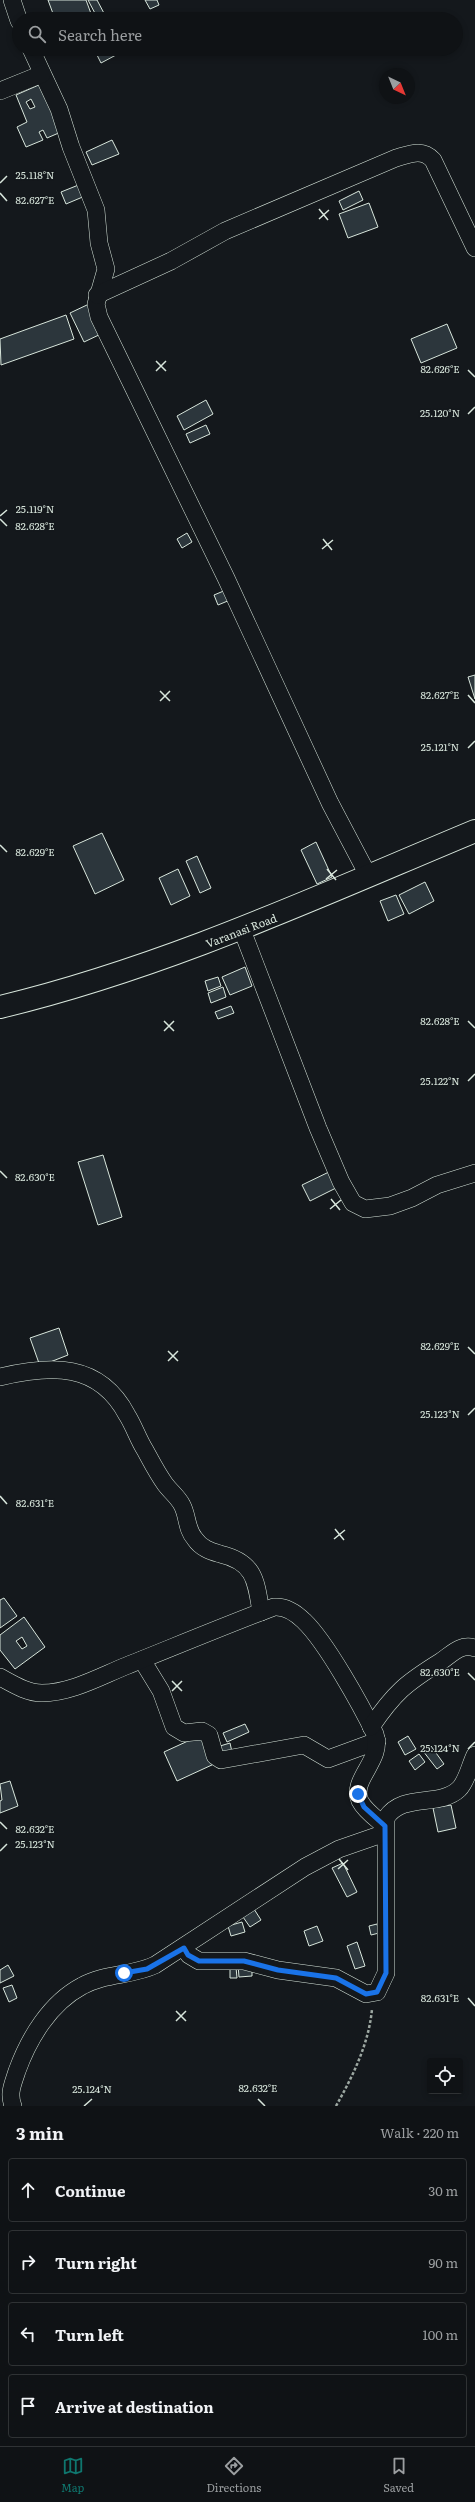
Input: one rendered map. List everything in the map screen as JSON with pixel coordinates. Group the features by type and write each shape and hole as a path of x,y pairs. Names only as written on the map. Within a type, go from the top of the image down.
{"highway":[{"name":"Varanasi Road","path":"0,1007 87,985 242,930 475,830"}],"street":[{"path":"12,0 16,12"},
{"path":"34,56 59,109 71,147 96,210 99,243 106,269 97,295 96,304 99,317 226,578 330,803 368,877"},
{"path":"0,90 42,74"},
{"path":"97,295 171,261 245,221 396,158 420,152 427,154 433,160 475,248"},
{"path":"242,930 318,1128 341,1182 352,1203 365,1209 390,1206 412,1198 437,1185 475,1173"},
{"path":"0,1377 59,1368 96,1380 110,1390 127,1414 139,1441 166,1485 183,1506 188,1527 194,1538 202,1547 245,1563 256,1584 261,1612"},
{"path":"0,1677 27,1689 41,1693 53,1692 74,1686 142,1660 261,1612 280,1607 296,1614 305,1622 328,1652 374,1734 377,1749 362,1780 358,1794 364,1807 385,1829"},
{"path":"142,1660 160,1691 174,1727 184,1733 202,1731 209,1735 215,1756 221,1760 304,1745 328,1759 374,1734 392,1698 405,1684 459,1649 475,1648"},
{"path":"184,1948 188,1955 199,1961 244,1961 278,1970 324,1976 346,1982 366,1994 372,1994 381,1988 386,1973 386,1818 396,1808 408,1803 433,1800 452,1795 460,1788 475,1755"},
{"path":"13,2106 11,2089 28,2043 63,1999 82,1986 99,1978 147,1969 184,1948 305,1867 339,1849 385,1829"}],"path":[{"path":"336,2106 368,2034 372,1994"}],"building":[{"path":"48,0 86,0 90,12 52,12"},
{"path":"88,0 97,0 103,12 94,12"},
{"path":"145,0 157,0 159,5 150,9"},
{"path":"98,56 114,56 101,63"},
{"path":"41,84 61,132 47,138 43,130 39,132 43,140 26,147 17,127 27,122 16,95","holes":["31,99 35,107 30,109 26,102"]},
{"path":"112,140 119,154 92,165 86,152"},
{"path":"81,184 85,196 66,204 61,192"},
{"path":"359,191 363,200 343,210 339,201"},
{"path":"369,203 378,227 348,238 339,214"},
{"path":"89,304 103,333 84,342 70,313"},
{"path":"66,315 74,339 1,365 0,339"},
{"path":"447,324 457,348 421,363 411,339"},
{"path":"206,400 213,414 184,430 177,416"},
{"path":"206,425 210,434 190,443 186,434"},
{"path":"187,533 192,542 182,548 177,539"},
{"path":"226,590 230,600 218,605 214,595"},
{"path":"475,675 475,699 468,677"},
{"path":"102,833 124,880 95,894 73,846"},
{"path":"316,842 332,877 317,884 301,850"},
{"path":"197,856 211,888 200,893 186,861"},
{"path":"178,869 190,896 171,905 159,878"},
{"path":"425,882 434,901 409,914 399,895"},
{"path":"396,895 404,914 388,921 380,901"},
{"path":"245,967 252,986 230,995 222,977"},
{"path":"218,977 221,986 208,991 205,981"},
{"path":"223,987 226,997 211,1003 208,993"},
{"path":"231,1006 234,1013 218,1019 215,1012"},
{"path":"103,1155 122,1217 98,1225 78,1162"},
{"path":"333,1170 340,1186 310,1201 302,1185"},
{"path":"59,1328 68,1355 40,1366 30,1338"},
{"path":"4,1598 17,1616 0,1628 0,1600"},
{"path":"24,1617 45,1647 15,1669 0,1650 0,1635","holes":["22,1637 27,1646 22,1649 16,1641"]},
{"path":"245,1724 249,1732 227,1742 223,1733"},
{"path":"201,1735 214,1764 177,1781 164,1752"},
{"path":"408,1736 416,1749 405,1755 398,1742"},
{"path":"230,1743 232,1752 223,1755 220,1746"},
{"path":"431,1746 444,1764 437,1769 423,1751"},
{"path":"419,1754 425,1762 415,1770 409,1761"},
{"path":"10,1781 18,1806 0,1813 0,1801 2,1800 0,1784"},
{"path":"451,1805 456,1828 438,1832 433,1808"},
{"path":"343,1863 357,1892 347,1897 332,1868"},
{"path":"254,1909 261,1920 250,1927 243,1917"},
{"path":"242,1922 245,1932 231,1936 228,1926"},
{"path":"377,1924 379,1933 371,1935 369,1926"},
{"path":"317,1926 323,1941 309,1946 304,1931"},
{"path":"357,1942 365,1966 355,1969 347,1946"},
{"path":"8,1965 14,1976 0,1983 0,1970"},
{"path":"238,1965 252,1965 252,1976 239,1977"},
{"path":"230,1967 236,1967 237,1978 230,1978"},
{"path":"12,1985 17,1998 9,2002 3,1988"}],"route":[{"path":"124,1973 138,1972 147,1969 184,1948 188,1955 199,1961 244,1961 284,1972 336,1978 353,1985 366,1994 377,1992 381,1988 386,1973 387,1955 385,1826 364,1807 360,1802 358,1794"}]}
